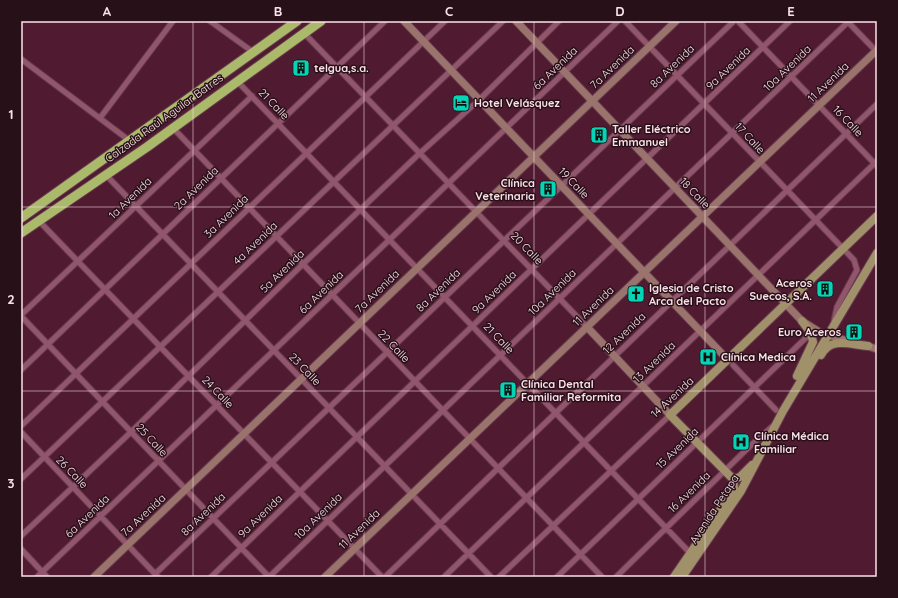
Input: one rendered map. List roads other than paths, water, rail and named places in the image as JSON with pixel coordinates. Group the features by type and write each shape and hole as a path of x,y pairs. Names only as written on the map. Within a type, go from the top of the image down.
{"highway":[{"name":"Calzada Raúl Aguilar Batres","path":"21,218 297,21"},
{"name":"Calzada Raúl Aguilar Batres","path":"21,233 173,128 321,21"}],"main road":[{"name":"14 Avenida","path":"670,415 730,363 786,304 877,216"},
{"name":"Avenida Petapa","path":"674,577 693,556 741,491 777,423 779,411 833,326 877,252"},
{"path":"779,411 812,349 813,342 811,333 802,321"},
{"path":"779,411 794,401 826,346 835,343 868,346"},
{"name":"20 Calle","path":"670,415 724,472 733,479"},
{"path":"733,479 740,477 755,462"},
{"name":"Avenida Petapa","path":"682,577 693,556 732,494 734,487 733,479"}],"street":[{"path":"100,118 173,21"},
{"path":"210,21 253,52"},
{"name":"2a Avenida","path":"21,370 385,21"},
{"name":"19 Calle","path":"404,21 730,363 779,411"},
{"name":"3a Avenida","path":"21,426 445,21"},
{"name":"4a Avenida","path":"21,479 503,21"},
{"name":"18 Calle","path":"516,21 802,321 826,336 877,349"},
{"name":"5a Avenida","path":"21,536 131,432 303,264 420,153 479,100 559,21"},
{"name":"6a Avenida","path":"37,577 618,21"},
{"name":"17 Calle","path":"625,21 857,264 857,270"},
{"name":"7a Avenida","path":"94,577 676,21"},
{"name":"8a Avenida","path":"157,576 272,462 734,21"},
{"name":"16 Calle","path":"738,21 876,164"},
{"name":"9a Avenida","path":"211,577 790,21"},
{"path":"848,21 877,51"},
{"name":"10a Avenida","path":"269,577 848,21"},
{"name":"20 Calle","path":"304,33 560,298 670,415"},
{"name":"11 Avenida","path":"325,577 702,216 877,51"},
{"path":"21,59 130,141"},
{"name":"21 Calle","path":"237,81 334,180 667,527 693,556"},
{"name":"1a Avenida","path":"21,316 252,96"},
{"name":"12 Avenida","path":"384,577 877,104"},
{"name":"22 Calle","path":"173,128 602,577"},
{"name":"13 Avenida","path":"444,577 758,275 876,164"},
{"name":"23 Calle","path":"106,175 490,577"},
{"name":"24 Calle","path":"39,221 355,549 384,577"},
{"name":"Avenida Petapa","path":"833,326 837,307 857,270"},
{"name":"25 Calle","path":"21,316 269,577"},
{"name":"15 Avenida","path":"557,577 811,333"},
{"name":"14 Avenida","path":"499,577 611,469 670,415"},
{"name":"16 Avenida","path":"616,577 724,472 777,423"},
{"name":"26 Calle","path":"21,432 157,576"},
{"path":"21,549 47,577"}],"place":[{"name":"telgua,s.a.","path":"301,68"},
{"name":"Hotel Velásquez","path":"461,103"},
{"name":"Taller Eléctrico Emmanuel","path":"599,135"},
{"name":"Clínica Veterinaria","path":"548,189"},
{"name":"Aceros Suecos, S.A.","path":"825,289"},
{"name":"Iglesia de Cristo Arca del Pacto","path":"636,294"},
{"name":"Euro Aceros","path":"854,332"},
{"name":"Clínica Medica","path":"708,357"},
{"name":"Clínica Dental Familiar Reformita","path":"508,390"},
{"name":"Clínica Médica Familiar","path":"741,442"}]}
